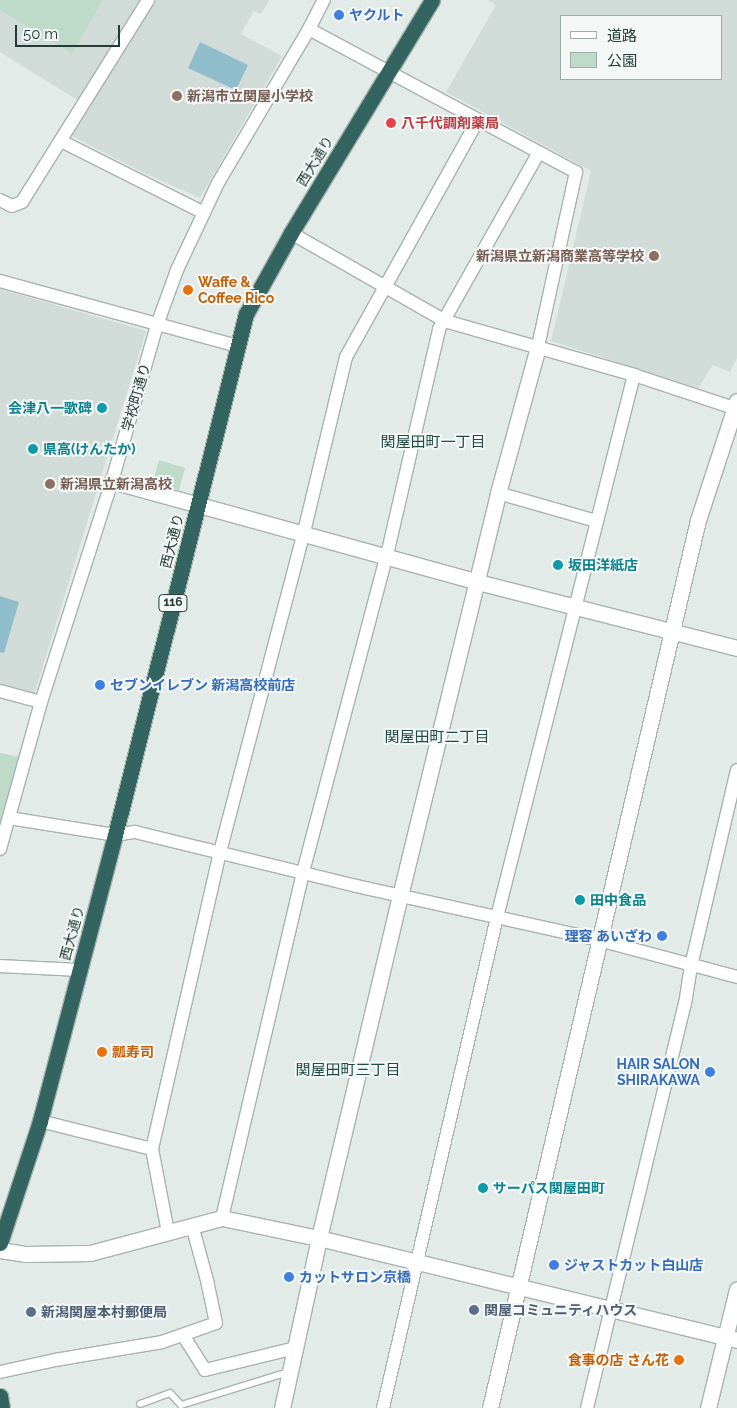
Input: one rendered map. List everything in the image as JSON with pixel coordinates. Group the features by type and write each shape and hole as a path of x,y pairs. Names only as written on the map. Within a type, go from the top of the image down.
{"highway":[{"name":"西大通り","path":"0,1243 40,1120 246,314 291,233 432,0"},
{"path":"0,1396 2,1408"}],"street":[{"path":"0,200 12,206 22,202 148,0"},
{"name":"学校町通り","path":"0,849 41,702 112,481 157,325 177,270 218,183 309,29 324,0"},
{"path":"282,1408 318,1238 498,493 538,347 576,172 309,29"},
{"path":"168,1232 152,1149 220,852 304,532 346,357 478,120"},
{"path":"61,141 204,213"},
{"path":"222,1218 303,872 387,555 440,329 539,152"},
{"path":"291,233 445,321 736,406 698,520 490,1408"},
{"path":"0,282 237,346"},
{"path":"384,1408 496,917 634,375"},
{"path":"112,481 304,532 478,582 737,648"},
{"path":"498,493 596,520"},
{"path":"0,691 41,702"},
{"path":"587,1408 685,1004 691,966 737,770"},
{"path":"9,818 114,835 135,832 400,896 599,940 737,977"},
{"path":"0,966 79,970"},
{"path":"40,1120 152,1149"},
{"path":"0,1250 25,1254 90,1253 222,1218 318,1238 731,1339"},
{"path":"0,1372 55,1360 141,1346 183,1335 216,1323 208,1284 192,1225"},
{"path":"708,1408 731,1339 737,1289"},
{"path":"183,1335 205,1370 295,1348"}],"lane":[{"path":"140,1404 170,1393 181,1405 290,1371"}],"shaded area":[{"path":"0,0 143,0 82,103 0,52"},
{"name":"新潟市立関屋小学校","path":"153,0 269,0 261,14 254,11 241,34 282,56 200,198 142,172 72,136"},
{"name":"新潟県立新潟商業高等学校","path":"488,0 737,0 737,358 730,372 713,365 698,388 551,341 591,171 446,92 496,5"},
{"name":"新潟県立新潟高校","path":"0,289 146,331 34,695 0,685"}],"green space":[{"path":"0,0 103,0 72,53 0,10"},
{"path":"159,460 185,468 179,490 153,482"},
{"path":"0,753 20,757 0,824"}],"water":[{"path":"200,42 248,65 236,90 188,68"},
{"path":"0,596 19,602 4,653 0,652"}],"place":[{"name":"ヤクルト","path":"339,15"},
{"name":"新潟市立関屋小学校","path":"177,96"},
{"name":"八千代調剤薬局","path":"391,123"},
{"name":"新潟県立新潟商業高等学校","path":"654,256"},
{"name":"Waffe & Coffee Rico","path":"188,290"},
{"name":"会津八一歌碑","path":"102,408"},
{"name":"県高(けんたか)","path":"33,449"},
{"name":"新潟県立新潟高校","path":"50,484"},
{"name":"坂田洋紙店","path":"558,565"},
{"name":"セブンイレブン 新潟高校前店","path":"100,685"},
{"name":"田中食品","path":"580,900"},
{"name":"理容 あいざわ","path":"662,936"},
{"name":"瓢寿司","path":"102,1052"},
{"name":"HAIR SALON SHIRAKAWA","path":"710,1072"},
{"name":"サーパス関屋田町","path":"483,1188"},
{"name":"ジャストカット白山店","path":"554,1265"},
{"name":"カットサロン京橋","path":"289,1277"},
{"name":"関屋コミュニティハウス","path":"474,1310"},
{"name":"新潟関屋本村郵便局","path":"31,1312"},
{"name":"食事の店 さん花","path":"679,1360"}],"district":[{"name":"関屋田町一丁目","path":"433,443"},
{"name":"関屋田町二丁目","path":"437,738"},
{"name":"関屋田町三丁目","path":"348,1071"}]}
